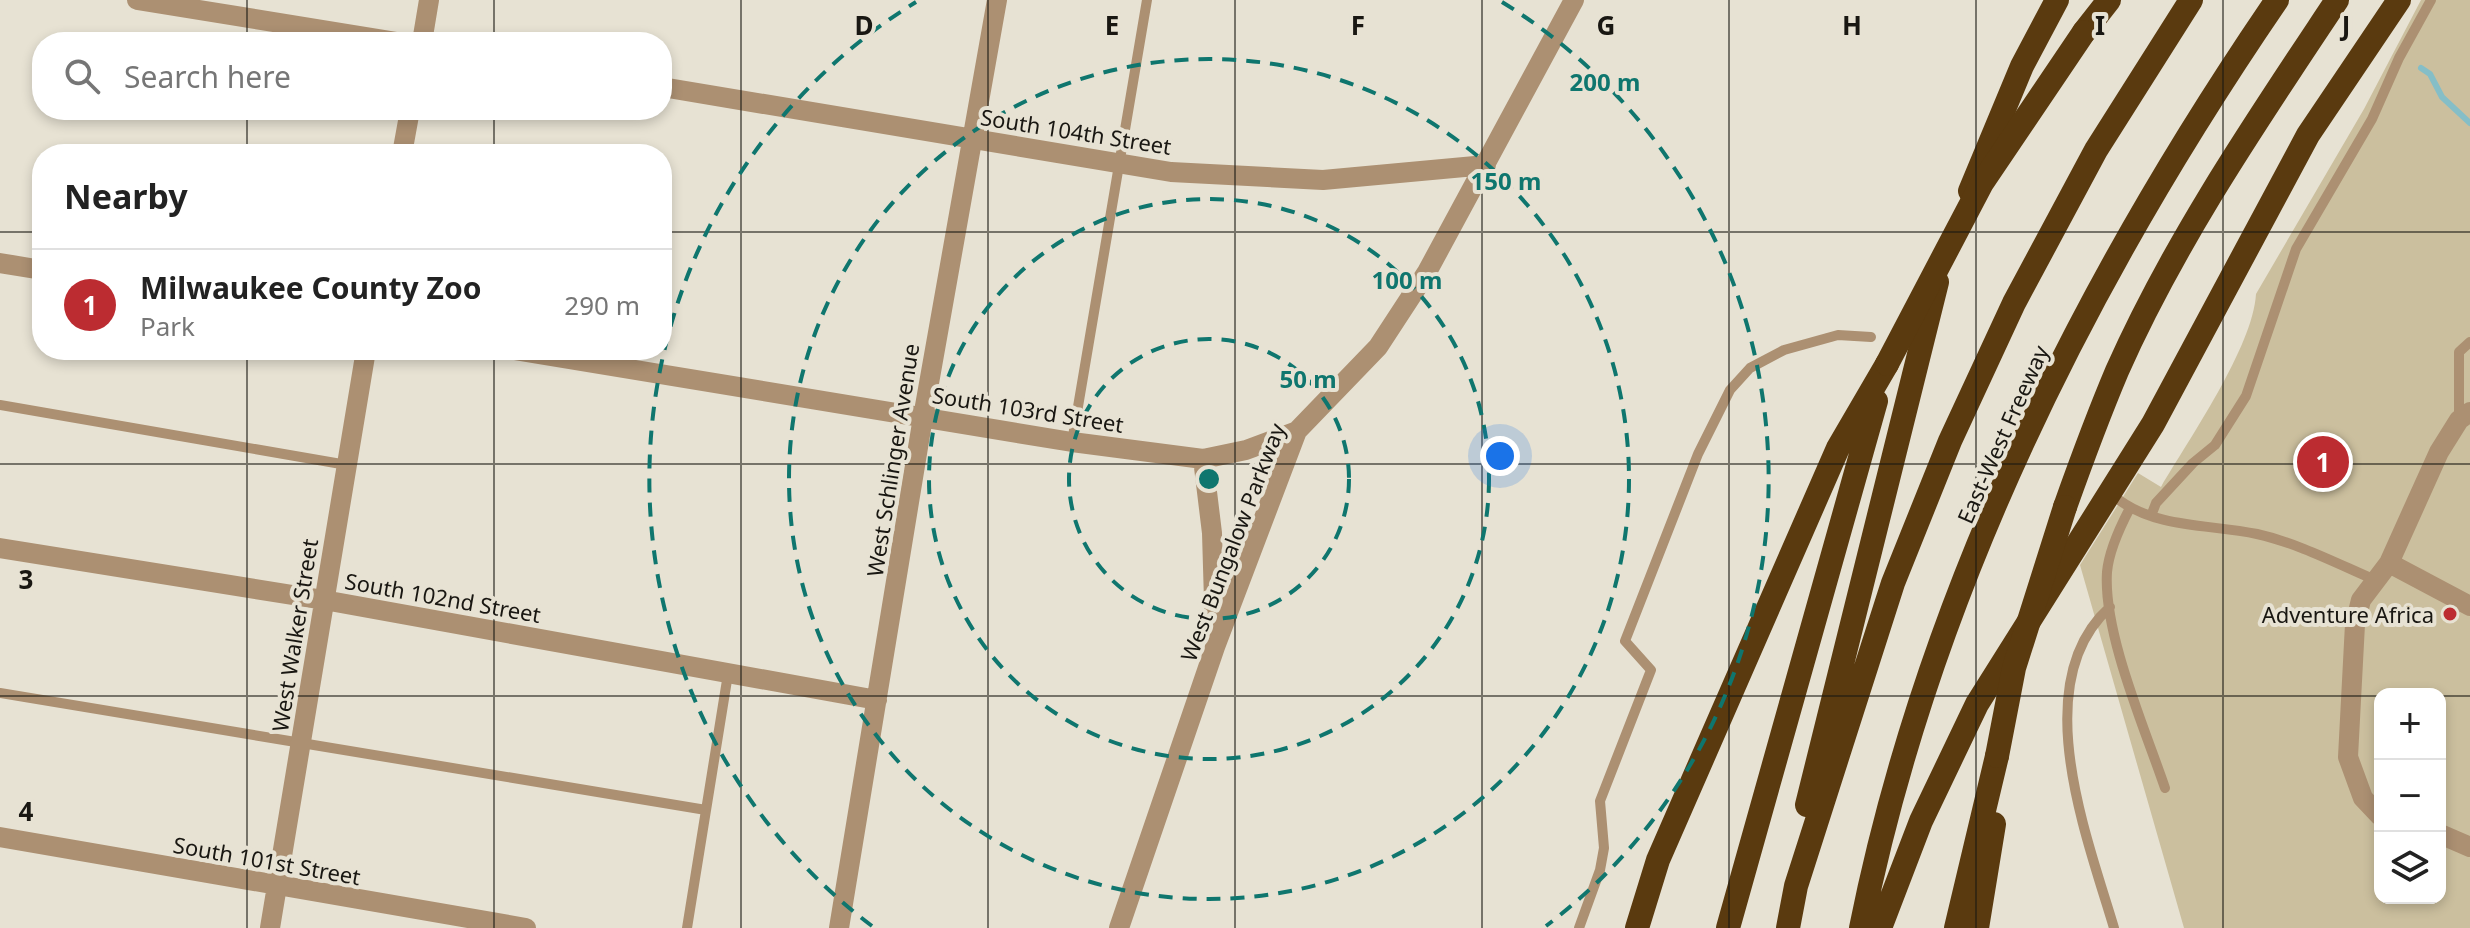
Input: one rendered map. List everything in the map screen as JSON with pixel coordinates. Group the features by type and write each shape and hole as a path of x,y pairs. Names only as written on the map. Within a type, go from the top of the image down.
{"highway":[{"path":"1796,886 1817,759 1935,288 2013,87 2057,0"},
{"path":"1637,928 1658,860 1838,448 1887,364 1982,183 2109,0"},
{"name":"East-West Freeway","path":"1788,928 1796,886 1893,583 1950,441 2014,303 2096,150 2191,0"},
{"name":"East-West Freeway","path":"1861,928 1895,793 1928,688 2004,488 2063,360 2125,241 2223,79 2277,0"},
{"path":"1880,928 1921,821 1977,704 2153,424 2308,135 2399,0"},
{"path":"1977,928 1986,832 2014,668 2065,507 2119,368 2192,228 2272,94 2337,1"},
{"path":"1728,928 1887,364"},
{"path":"1956,928 1986,832"}],"street":[{"path":"137,0 335,32"},
{"path":"424,32 429,0"},
{"name":"West Schlinger Avenue","path":"839,928 923,417 997,0"},
{"name":"West Bungalow Parkway","path":"1119,928 1215,647 1297,431 1378,347 1427,272 1574,0"},
{"name":"South 104th Street","path":"672,89 1171,172 1323,180 1486,165"},
{"path":"404,144 408,120"},
{"path":"0,263 32,268"},
{"name":"West Walker Street","path":"270,928 364,360"},
{"name":"South 103rd Street","path":"575,360 1072,442 1203,459 1246,450 1297,431"},
{"path":"2374,810 2363,798 2352,776 2348,757 2355,624 2361,600 2373,579 2389,563 2439,452 2465,416"},
{"path":"1203,459 1215,587 1215,647"},
{"name":"South 102nd Street","path":"0,548 324,600 877,700"},
{"path":"2389,563 2470,606"},
{"path":"2446,836 2469,842"},
{"name":"South 101st Street","path":"0,837 526,928"}],"lane":[{"path":"1072,442 1147,0"},
{"path":"2151,516 2156,503 2193,463 2215,445 2246,396 2293,256 2377,111 2396,63 2431,0"},
{"path":"1579,928 1604,848 1600,801 1651,670 1625,641 1718,410 1750,368 1784,350 1838,335 1871,337"},
{"path":"2465,416 2459,352 2470,342"},
{"path":"0,405 347,465"},
{"path":"2119,500 2151,516 2258,534 2298,547 2373,579"},
{"path":"2130,508 2108,566 2110,607 2132,691 2165,788"},
{"path":"2110,607 2097,618 2073,661 2065,726 2080,807 2114,928"},
{"path":"687,928 728,674"},
{"path":"0,693 706,810"}],"shaded area":[{"path":"2421,0 2470,0 2470,928 2184,928 2080,565 2138,473 2161,487 2232,366 2252,316 2256,294 2364,109"}],"waterway":[{"path":"2421,68 2430,74 2442,97 2470,123"}],"place":[{"name":"Milwaukee County Zoo","path":"2323,462"},
{"name":"Adventure Africa","path":"2450,614"}]}
